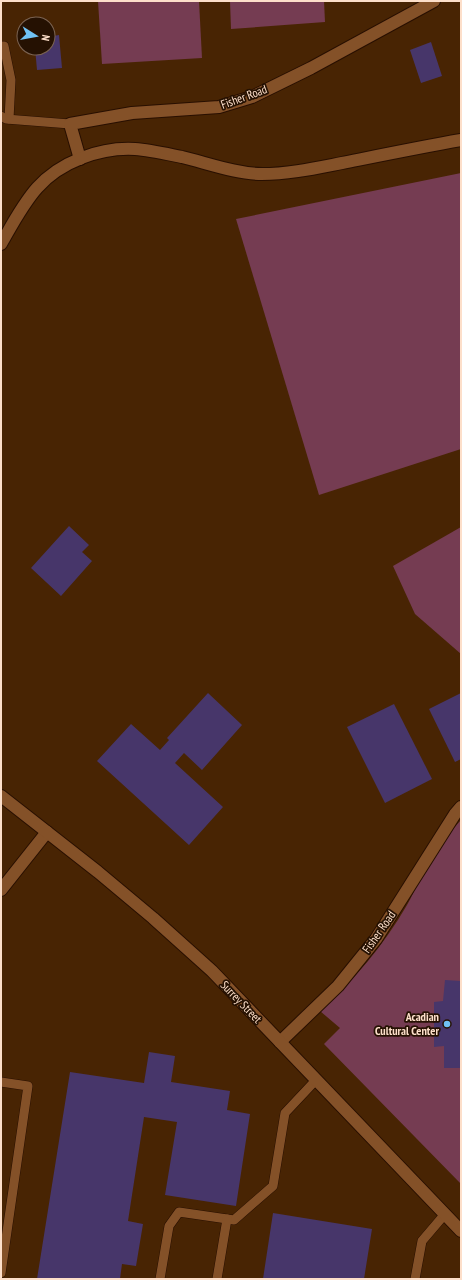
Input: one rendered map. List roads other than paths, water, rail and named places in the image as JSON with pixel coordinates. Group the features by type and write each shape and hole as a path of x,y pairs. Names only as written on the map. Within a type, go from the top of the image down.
{"street":[{"name":"Fisher Road","path":"70,124 132,113 219,107 252,97 311,68 434,1"},
{"path":"70,124 80,159"},
{"path":"1,244 24,204 49,176 67,165 96,153 134,149 171,154 236,170 261,174 306,170 461,140"},
{"name":"Surrey Street","path":"1,796 98,872 159,923 212,971 461,1231"},
{"name":"Fisher Road","path":"280,1042 338,986 376,939 455,814 461,807"},
{"path":"1,890 47,832"}],"lane":[{"path":"1,46 4,46 11,80 5,117 70,124"},
{"path":"160,1279 169,1226 179,1212 234,1220 273,1186 285,1113 316,1080"},
{"path":"1,1082 28,1086 1,1273"},
{"path":"415,1279 422,1241 445,1214"},
{"path":"217,1279 226,1219"}],"place":[{"name":"Acadian Cultural Center","path":"447,1024"}]}
